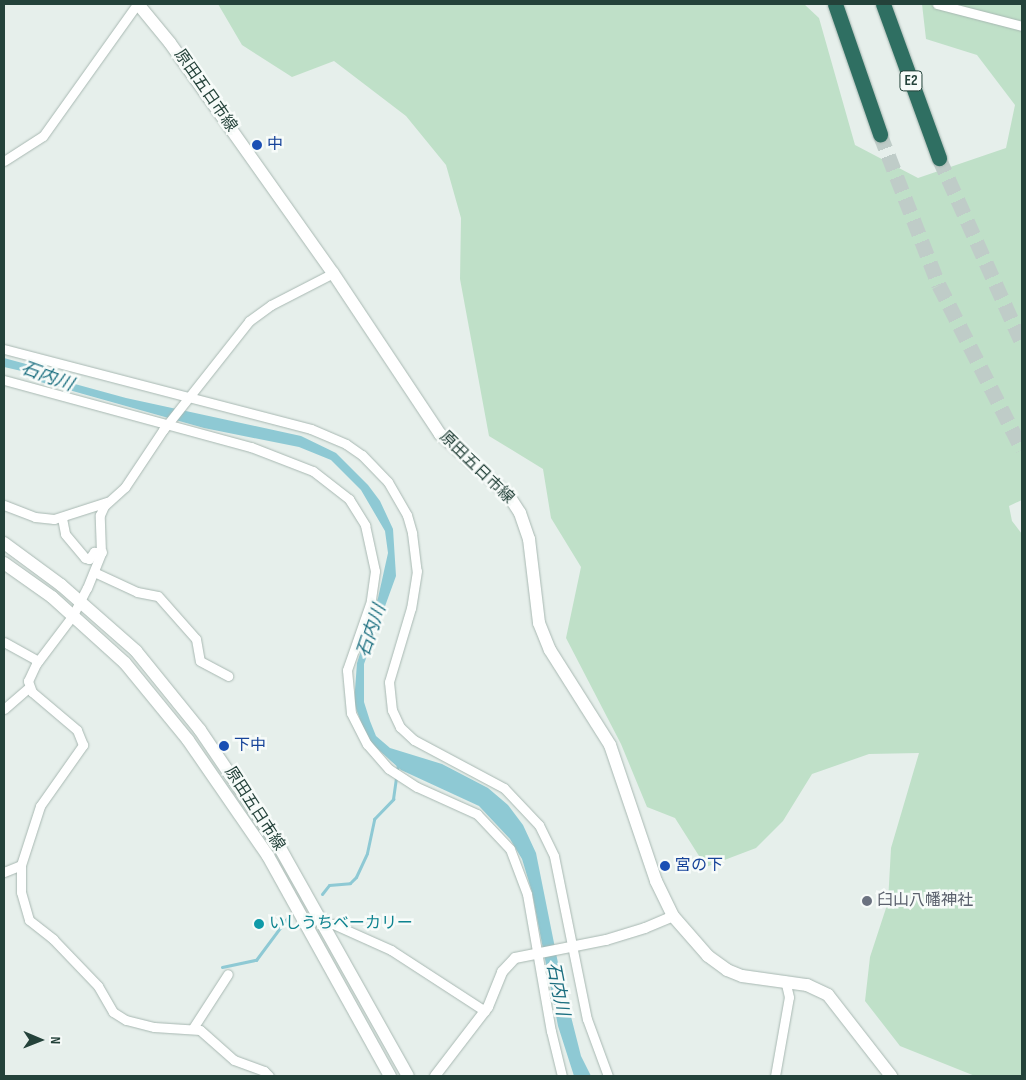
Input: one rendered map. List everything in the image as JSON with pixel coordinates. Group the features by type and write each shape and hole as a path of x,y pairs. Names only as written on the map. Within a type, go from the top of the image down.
{"highway":[{"path":"835,4 880,134"},
{"name":"E2","path":"883,4 939,158"}],"main road":[{"name":"原田五日市線","path":"137,4 170,43 333,273 440,434 509,496 520,513 529,539 539,623 550,650 610,746 656,881 673,916 708,956 727,970 742,976 807,984 828,995 891,1076"},
{"name":"原田五日市線","path":"4,543 81,601 136,651 200,730 280,848 408,1076"},
{"name":"原田五日市線","path":"4,563 73,615 126,663 217,779 268,856 390,1076"}],"street":[{"path":"4,162 43,136 137,4"},
{"path":"937,4 1022,26"},
{"path":"4,505 40,518 62,518 107,502 125,487 169,422 249,321 271,305 333,273"},
{"path":"4,349 329,436 362,455 388,482 406,515 414,542 416,571 411,608 389,682 392,710 400,726 414,740 504,788 529,811 554,856 570,946 587,1019 608,1076"},
{"path":"4,380 169,422 250,447 313,470 338,488 358,512 370,540 375,570 371,601 347,670 348,699 354,720 367,744 389,769 417,788 470,810 501,836 524,878 540,952 562,1076"},
{"path":"4,710 29,687 29,675 73,615 81,601 102,552 100,515 107,502"},
{"path":"62,518 65,534 85,558 89,559 94,552 102,552"},
{"path":"94,572 137,592 158,596 196,639 200,661 228,676"},
{"path":"4,642 38,661"},
{"path":"29,687 77,730 83,744 40,806 21,865 21,892 29,920 53,939 98,986 113,1012 126,1020 154,1027 194,1028 204,1033 234,1060 264,1071 269,1076"},
{"path":"4,872 21,865"},
{"path":"435,1076 485,1011 508,962 540,952 645,928 673,916"},
{"path":"322,925 331,923 391,950 485,1011"},
{"path":"194,1028 228,974"},
{"path":"774,1076 789,997 785,980"}],"green space":[{"path":"218,4 804,4 819,18 855,145 918,178 1006,148 1015,105 977,55 926,39 922,4 1022,4 1022,500 1009,506 1012,521 1022,534 1022,1076 975,1076 900,1046 865,1001 870,957 888,902 891,848 919,753 869,754 812,774 783,821 756,848 706,867 675,818 647,807 621,744 566,638 581,567 551,518 543,469 489,436 460,279 461,218 446,165 406,116 334,61 292,77 242,45"}],"water":[{"name":"石内川","path":"4,358 26,364 53,378 126,398 301,436 336,453 368,485 380,501 393,529 396,576 364,664 364,702 370,721 376,736 390,748 442,764 488,788 508,805 523,825 536,853 560,973 581,1056 591,1076 574,1076 558,1026 532,892 522,859 510,839 479,806 401,770 371,743 362,725 354,703 357,663 378,598 388,553 385,531 361,490 331,460 299,447 204,428 37,381 26,372 4,367"}],"waterway":[{"path":"322,894 329,885 350,883 356,877 367,853 374,819 393,799 398,763"},
{"path":"222,967 256,960 288,917"}],"tunnel":[{"path":"880,134 939,285 1022,449"},
{"path":"939,158 1022,343"}],"place":[{"name":"中","path":"257,145"},
{"name":"下中","path":"224,746"},
{"name":"宮の下","path":"665,866"},
{"name":"臼山八幡神社","path":"867,901"},
{"name":"いしうちベーカリー","path":"259,924"}]}
